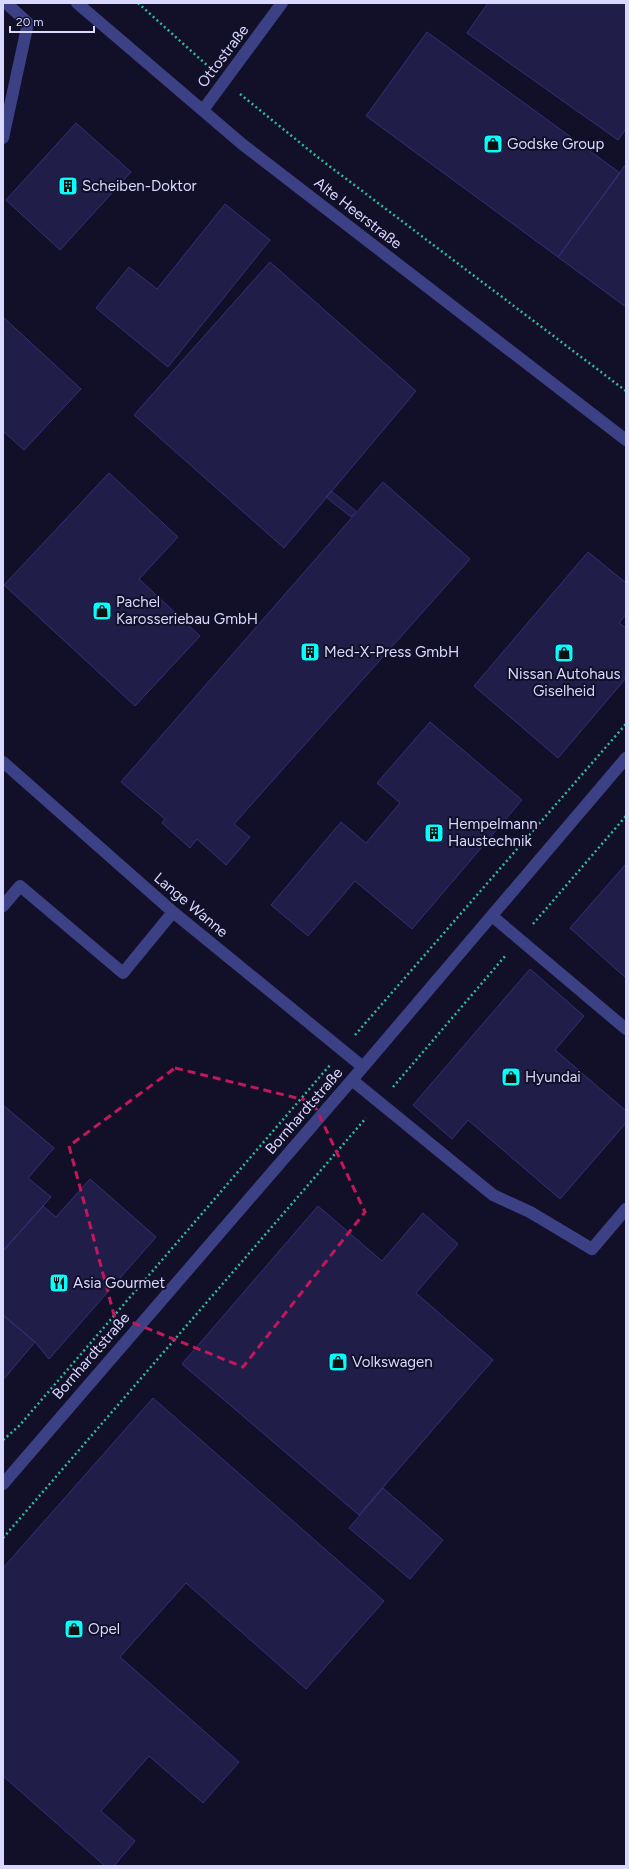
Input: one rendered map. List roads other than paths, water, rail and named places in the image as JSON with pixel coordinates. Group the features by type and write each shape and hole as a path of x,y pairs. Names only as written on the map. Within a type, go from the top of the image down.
{"street":[{"path":"3,138 28,22 6,3"},
{"name":"Alte Heerstraße","path":"77,3 242,144 626,440"},
{"name":"Ottostraße","path":"203,110 282,3"},
{"name":"Bornhardtstraße","path":"3,1484 352,1080 626,758"},
{"name":"Lange Wanne","path":"3,762 173,912 363,1067"},
{"path":"3,906 20,886 123,973 173,912"},
{"path":"492,916 626,1029"},
{"path":"352,1080 493,1195 530,1212 592,1249 626,1209"}],"place":[{"name":"Godske Group","path":"493,144"},
{"name":"Scheiben-Doktor","path":"68,186"},
{"name":"Pachel Karosseriebau GmbH","path":"102,611"},
{"name":"Med-X-Press GmbH","path":"310,652"},
{"name":"Nissan Autohaus Giselheid","path":"564,653"},
{"name":"Hempelmann Haustechnik","path":"434,833"},
{"name":"Hyundai","path":"511,1077"},
{"name":"Asia Gourmet","path":"59,1283"},
{"name":"Volkswagen","path":"338,1362"},
{"name":"Opel","path":"74,1629"}]}
